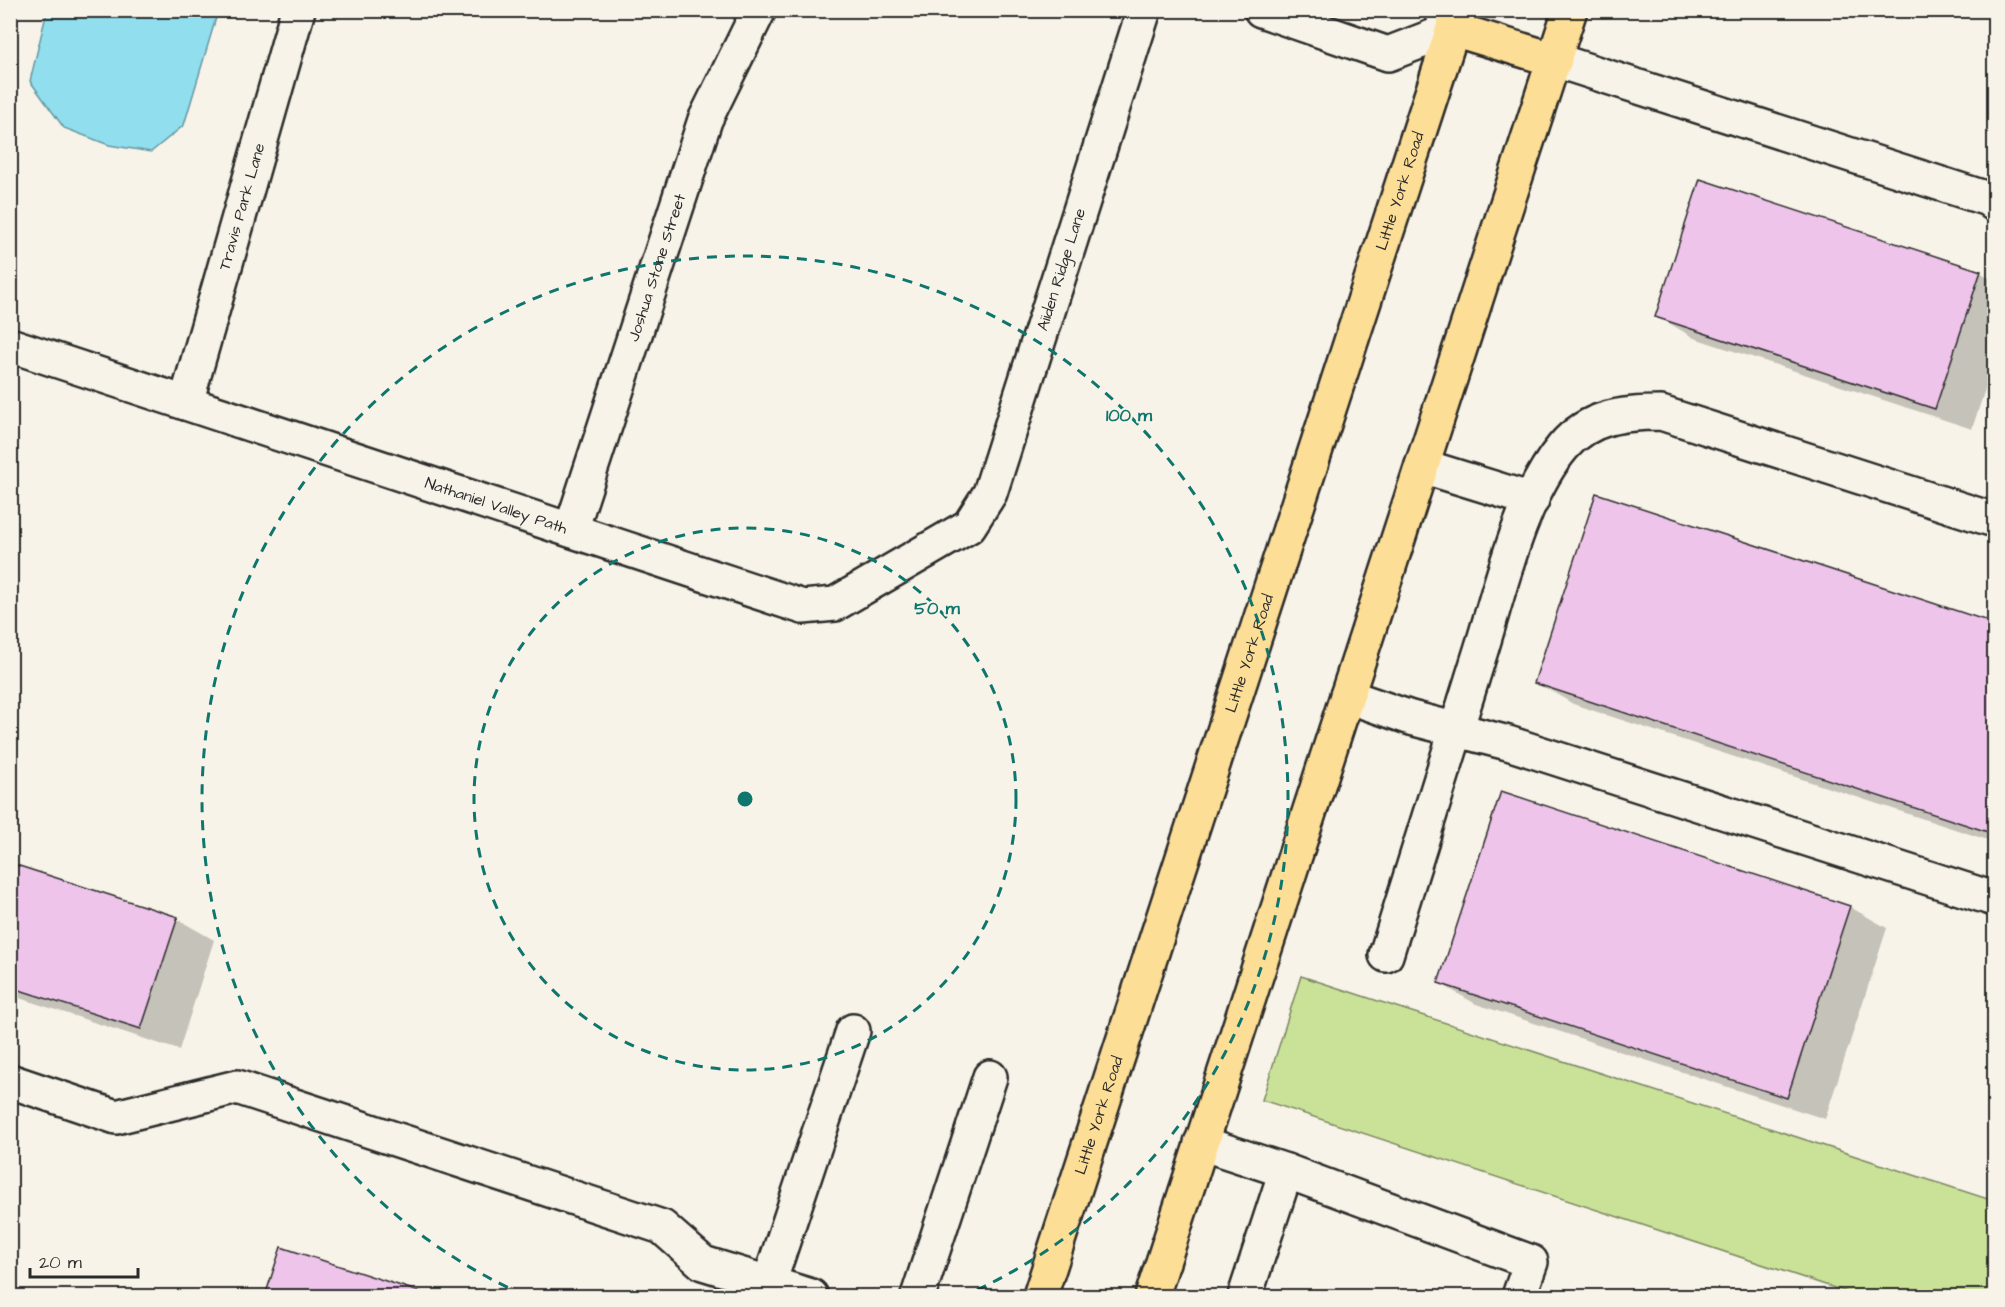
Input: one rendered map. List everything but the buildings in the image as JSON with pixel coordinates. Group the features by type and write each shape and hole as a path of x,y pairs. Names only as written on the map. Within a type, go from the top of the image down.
{"main road":[{"path":"1152,1296 1570,10"},
{"path":"1451,17 1555,60"},
{"name":"Little York Road","path":"1040,1296 1451,17"}],"street":[{"name":"Travis Park Lane","path":"186,403 298,10"},
{"name":"Joshua Stone Street","path":"572,530 705,120 759,10"},
{"name":"Aiiden Ridge Lane","path":"969,526 990,493 1144,10"},
{"path":"1261,10 1340,24 1388,54 1451,17"},
{"path":"1555,60 1988,199 1995,204"},
{"name":"Nathaniel Valley Path","path":"10,345 803,607 835,604 969,526"},
{"path":"1386,955 1508,566 1532,500 1563,446 1589,423 1626,413 1661,412 1995,520"},
{"path":"1422,466 1532,500"},
{"path":"1347,696 1411,718 1508,743 1995,899"},
{"path":"770,1283 853,1031"},
{"path":"918,1296 990,1077"},
{"path":"10,1082 116,1117 237,1087 662,1227 703,1263 811,1296"},
{"path":"1201,1143 1531,1262 1519,1296"},
{"path":"1245,1296 1286,1172"}],"green space":[{"path":"1301,976 1994,1201 1994,1296 1859,1296 1262,1100"}],"water":[{"path":"47,11 218,11 184,125 151,152 109,145 64,128 30,81"}]}
